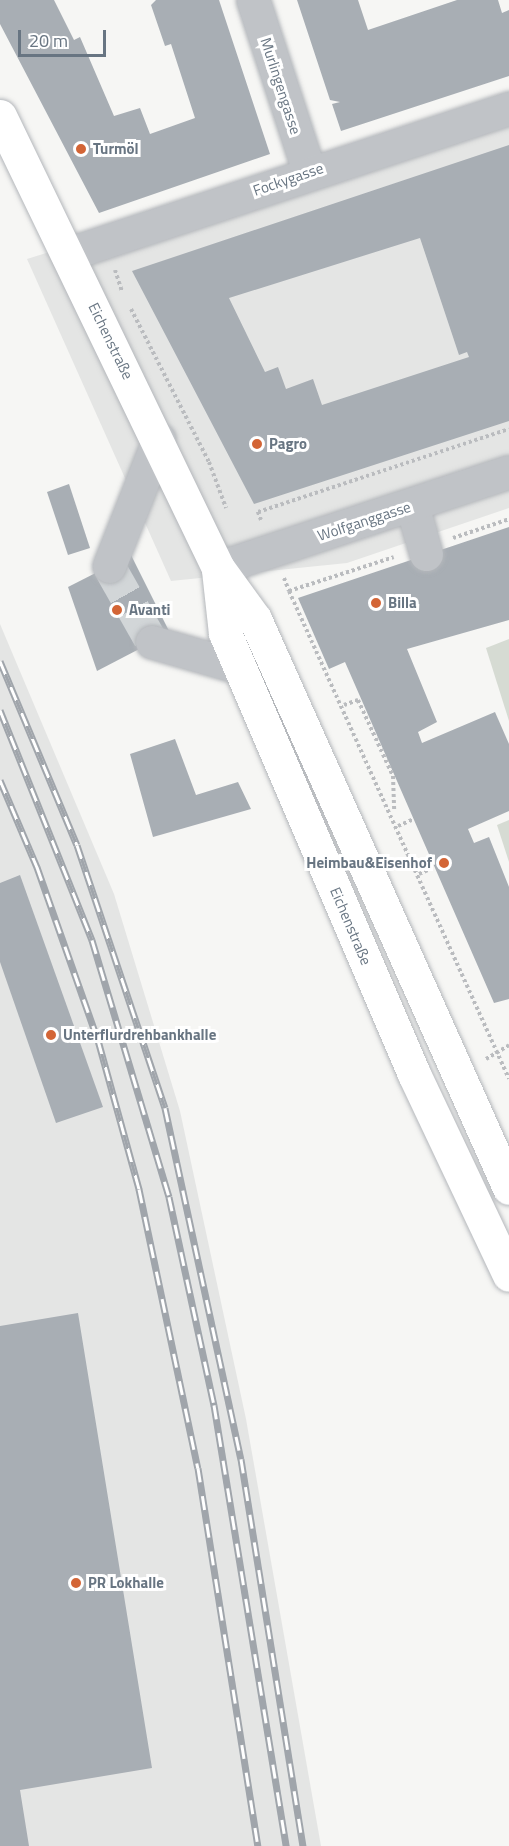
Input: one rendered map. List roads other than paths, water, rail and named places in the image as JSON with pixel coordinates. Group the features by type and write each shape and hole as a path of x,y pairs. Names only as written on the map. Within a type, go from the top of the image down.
{"main road":[{"name":"Eichenstraße","path":"0,116 159,439 218,568 255,619 509,1188"},
{"name":"Eichenstraße","path":"218,568 225,633 414,1074 509,1275"}],"street":[{"name":"Murlingengasse","path":"253,0 309,171"},
{"name":"Fockygasse","path":"68,254 309,171 509,108"},
{"path":"109,566 159,439"},
{"name":"Wolfganggasse","path":"218,568 509,472"},
{"path":"412,505 426,555"},
{"path":"152,642 239,667"},
{"path":"414,1074 451,1060"}],"tunnel":[{"path":"109,566 152,642"}],"railway":[{"path":"0,661 77,845 165,1108 241,1459 303,1846"},
{"path":"0,710 92,940 169,1197 214,1405 286,1846"},
{"path":"0,780 37,867 98,1040 139,1189 198,1468 258,1846"}],"place":[{"name":"Turmöl","path":"81,149"},
{"name":"Pagro","path":"257,444"},
{"name":"Billa","path":"376,603"},
{"name":"Avanti","path":"117,610"},
{"name":"Heimbau&Eisenhof","path":"444,863"},
{"name":"Unterflurdrehbankhalle","path":"51,1035"},
{"name":"PR Lokhalle","path":"76,1583"}]}
